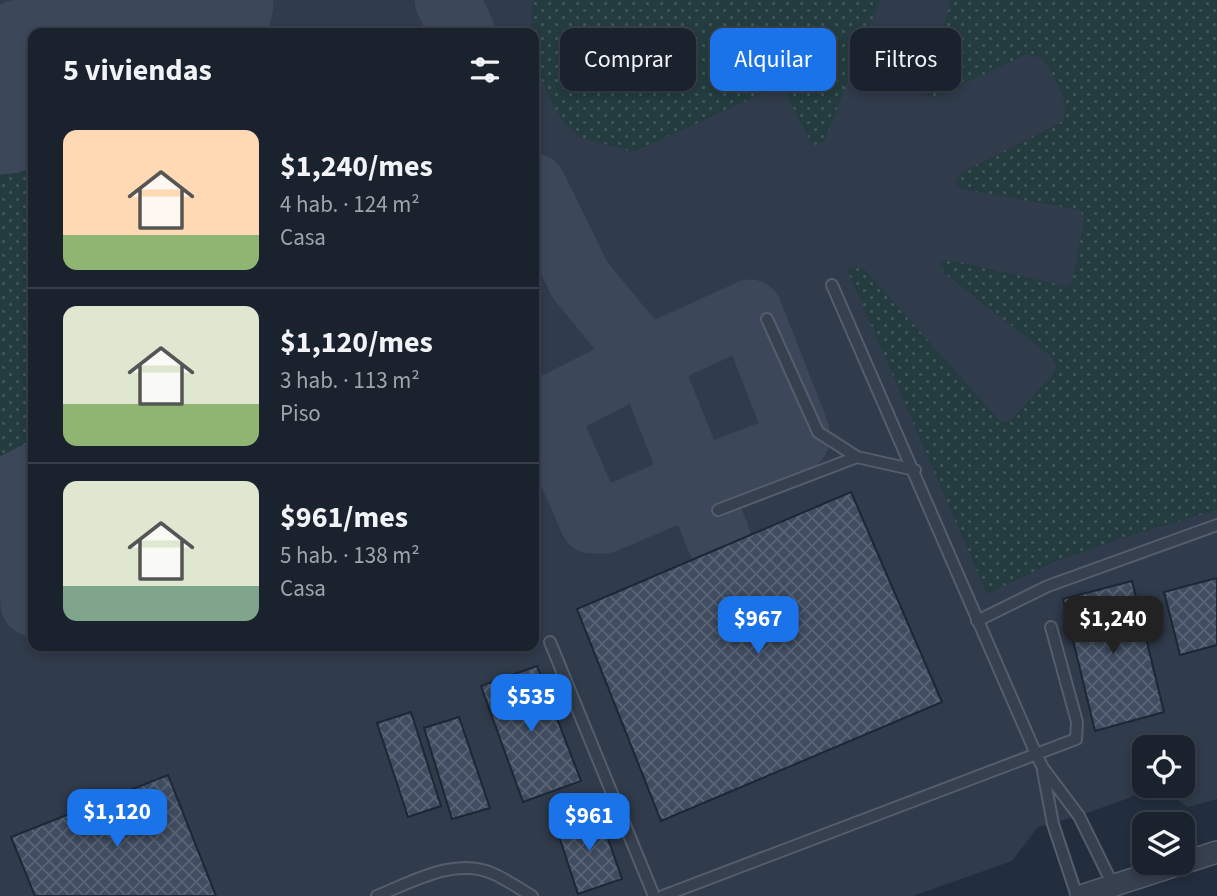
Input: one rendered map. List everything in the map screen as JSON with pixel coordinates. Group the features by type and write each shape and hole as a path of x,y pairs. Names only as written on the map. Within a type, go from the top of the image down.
{"street":[{"path":"1079,896 1217,852"}],"lane":[{"path":"832,285 915,470 977,621 1036,754 1043,768 1079,816 1113,885"},
{"path":"767,319 818,432 857,457 915,470"},
{"path":"718,510 857,457"},
{"path":"977,621 1048,586 1217,525"},
{"path":"663,896 1076,739 1077,722 1051,627"},
{"path":"550,642 654,896"},
{"path":"1043,768 1052,824 1079,896"},
{"path":"377,896 452,869 468,867 492,873 533,896"}],"shaded area":[{"path":"0,0 1217,0 1217,799 1188,807 1175,798 1195,798 1195,735 1132,735 1132,797 1038,827 1012,861 913,896 0,896"}],"green space":[{"path":"533,0 880,0 869,28 850,28 850,76 824,142 815,145 784,91 836,91 836,28 710,28 710,91 768,91 633,152 583,138 565,124 550,100 539,73 539,28 531,28"},
{"path":"951,0 1217,0 1217,510 1125,537 1052,563 987,594 847,269 857,267 865,270 999,420 1006,422 1012,419 1055,372 1054,360 944,273 940,264 945,259 1066,286 1072,283 1084,220 1080,210 961,189 955,182 960,173 1060,123 1065,109 1061,92 1045,62 1027,54 961,85 961,28 943,28"},
{"path":"927,91 948,91 935,97 927,96"},
{"path":"28,162 28,449 0,463 0,176"}],"building":[{"path":"851,492 942,702 661,821 577,609"},
{"path":"1217,578 1217,645 1180,655 1164,592"},
{"path":"1132,581 1164,712 1095,731 1063,599"},
{"path":"537,666 581,781 523,802 481,686"},
{"path":"411,712 441,806 408,817 377,723"},
{"path":"459,717 490,808 452,819 424,728"},
{"path":"168,775 216,896 35,896 11,837"},
{"path":"599,813 622,879 578,894 556,827"}],"taxiway":[{"path":"447,0 461,28"},
{"path":"539,196 580,280 645,355 719,540"},
{"path":"750,312 797,432 797,439 791,445 604,521 592,521 544,411 647,359 750,312"},
{"path":"0,493 28,479"},
{"path":"0,516 28,582"}],"runway":[{"path":"135,28 193,0"},
{"path":"0,94 28,80"}]}
